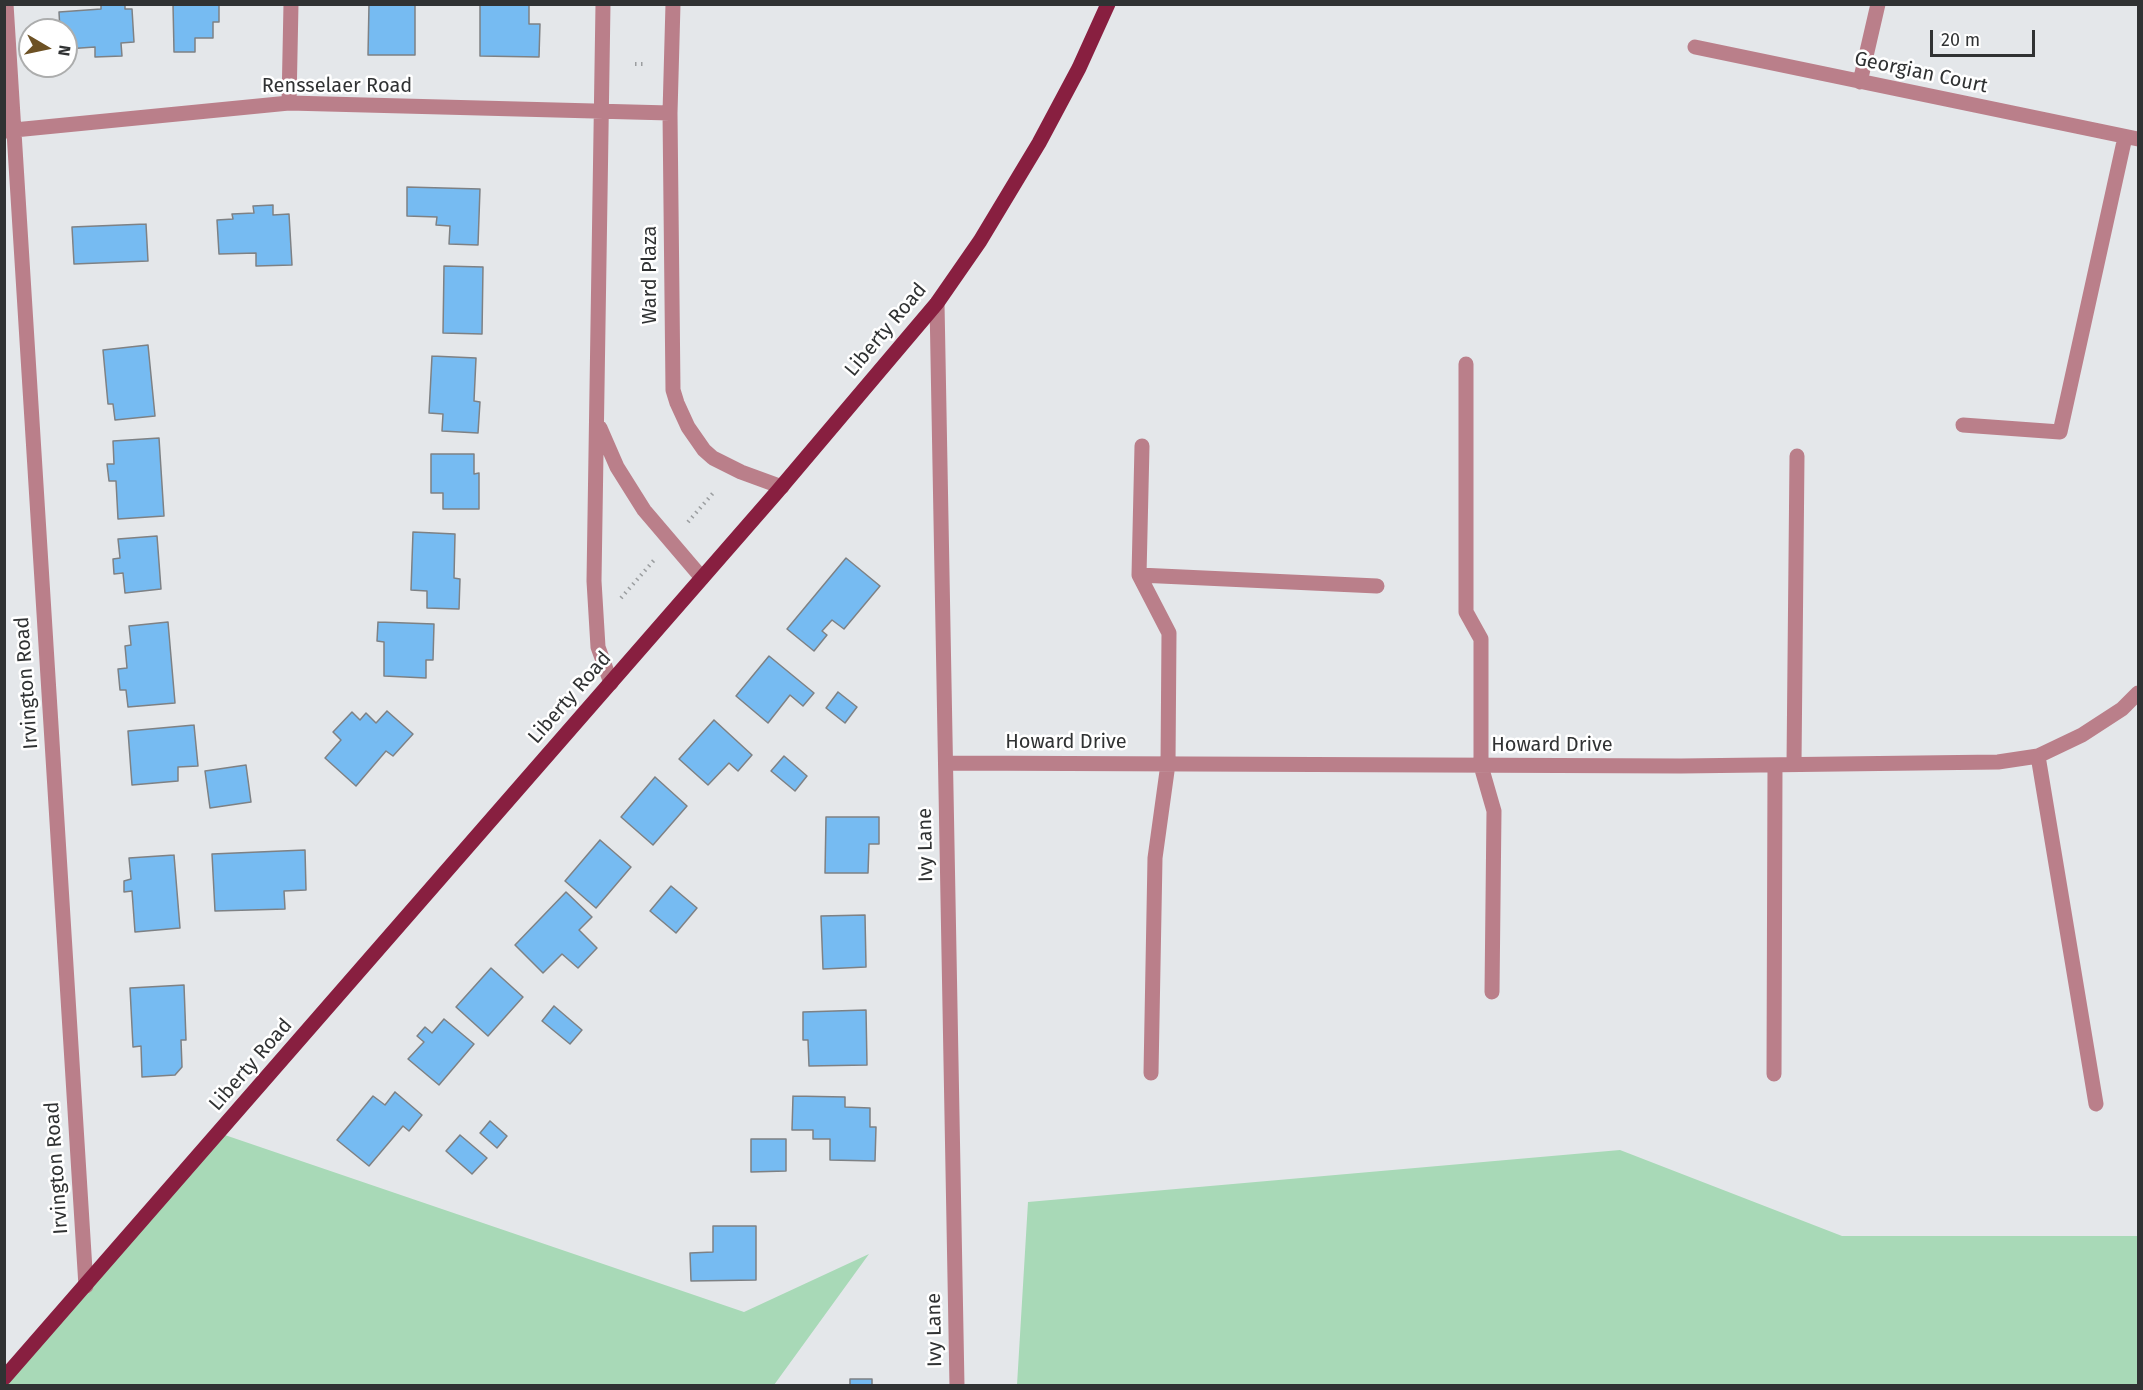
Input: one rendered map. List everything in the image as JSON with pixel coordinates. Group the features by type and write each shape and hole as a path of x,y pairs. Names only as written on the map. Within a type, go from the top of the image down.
{"main road":[{"name":"Liberty Road","path":"4,1378 782,487 937,303 980,241 1040,143 1079,68 1108,4"}],"street":[{"name":"Irvington Road","path":"6,4 9,130 86,1286"},
{"path":"289,103 291,4"},
{"path":"603,4 595,615 598,648 611,683"},
{"name":"Ward Plaza","path":"673,4 670,113 672,377 677,403 695,438 713,458 741,472 782,487"},
{"path":"1860,82 1878,4"},
{"name":"Georgian Court","path":"1695,47 2132,138"},
{"name":"Rensselaer Road","path":"9,130 289,103 670,113"},
{"path":"1963,425 2060,432 2132,138"},
{"name":"Ivy Lane","path":"937,303 957,1386"},
{"path":"1466,364 1466,612 1481,639 1481,766 1494,811 1492,992"},
{"path":"596,417 602,436 617,467 644,510 702,578"},
{"path":"1142,446 1139,575 1169,633 1168,764 1155,858 1151,1073"},
{"path":"1794,764 1797,456"},
{"path":"1139,575 1377,586"},
{"name":"Howard Drive","path":"945,763 1481,766 1998,762 2038,756 2082,735 2122,709 2139,693"},
{"path":"2038,756 2096,1104"},
{"path":"1774,765 1774,1074"}],"path":[{"path":"682,529 714,492"},
{"path":"618,602 656,559"}],"green space":[{"path":"219,1133 744,1312 869,1254 774,1385 5,1386 5,1378"},
{"path":"1620,1150 1842,1236 2138,1236 2138,1385 1017,1385 1028,1202"}],"building":[{"path":"101,4 125,4 125,9 132,9 134,42 121,43 122,56 95,57 95,47 78,48 78,18 59,18 59,12 101,9"},
{"path":"173,4 219,4 219,22 213,22 213,38 195,38 195,52 174,52"},
{"path":"369,4 415,4 415,55 368,55"},
{"path":"480,4 529,4 529,24 540,24 539,57 480,56"},
{"path":"407,187 480,189 478,245 449,244 450,226 436,225 437,217 407,216"},
{"path":"273,205 273,215 289,214 292,265 256,266 256,253 219,254 217,220 233,219 232,214 254,213 253,206"},
{"path":"146,224 148,261 74,264 72,227"},
{"path":"444,266 483,267 482,334 443,333"},
{"path":"148,345 155,416 115,420 113,404 108,404 103,350"},
{"path":"432,356 476,358 474,401 480,402 478,433 442,431 443,414 429,413"},
{"path":"159,438 164,516 118,519 116,481 109,481 107,464 114,464 113,441"},
{"path":"431,454 474,454 474,474 479,473 479,509 443,509 443,493 431,493"},
{"path":"413,532 455,534 454,578 460,579 459,609 427,608 427,591 411,590"},
{"path":"157,536 161,589 125,593 123,573 114,574 113,559 120,558 118,539"},
{"path":"846,558 880,586 844,629 832,620 822,631 827,635 814,651 787,629"},
{"path":"168,622 175,703 128,707 126,690 120,690 118,669 127,668 125,646 131,645 129,626"},
{"path":"378,622 434,624 433,660 426,660 426,678 384,676 384,642 377,641"},
{"path":"769,656 814,693 803,706 790,695 768,723 736,696"},
{"path":"838,692 857,707 845,723 826,708"},
{"path":"387,711 413,734 393,756 386,751 356,786 325,758 341,740 333,732 352,712 360,720 366,713 376,723"},
{"path":"714,720 752,755 738,771 729,763 708,785 679,759"},
{"path":"194,725 198,766 178,767 178,781 132,785 128,731"},
{"path":"784,756 807,776 795,791 771,771"},
{"path":"246,765 251,802 210,808 205,771"},
{"path":"655,777 687,806 653,845 621,817"},
{"path":"826,817 879,817 879,844 869,844 868,873 825,873"},
{"path":"600,840 631,867 596,908 565,881"},
{"path":"305,850 306,890 284,891 285,909 215,911 212,854"},
{"path":"174,855 180,928 135,932 132,891 124,892 124,881 131,879 129,858"},
{"path":"671,886 697,908 676,933 650,911"},
{"path":"566,892 592,917 579,930 597,948 578,968 562,954 543,973 515,945"},
{"path":"865,915 866,967 823,969 821,916"},
{"path":"491,968 523,997 488,1036 456,1007"},
{"path":"184,985 186,1040 181,1040 182,1067 175,1075 142,1077 141,1046 133,1047 130,988"},
{"path":"554,1006 582,1030 570,1044 542,1021"},
{"path":"866,1010 867,1065 809,1066 808,1040 803,1040 803,1012"},
{"path":"444,1019 474,1044 439,1085 408,1059 424,1042 417,1036 425,1027 432,1033"},
{"path":"395,1092 422,1115 409,1131 403,1126 369,1166 337,1140 373,1096 385,1105"},
{"path":"793,1096 845,1097 845,1107 870,1108 870,1127 876,1127 875,1161 830,1160 830,1139 813,1139 813,1130 792,1130"},
{"path":"490,1121 507,1136 497,1148 480,1133"},
{"path":"460,1135 487,1158 472,1174 446,1151"},
{"path":"751,1139 786,1139 786,1171 751,1172"},
{"path":"713,1226 756,1226 756,1280 691,1281 690,1253 713,1252"},
{"path":"850,1379 872,1379 872,1386 850,1386"}]}
